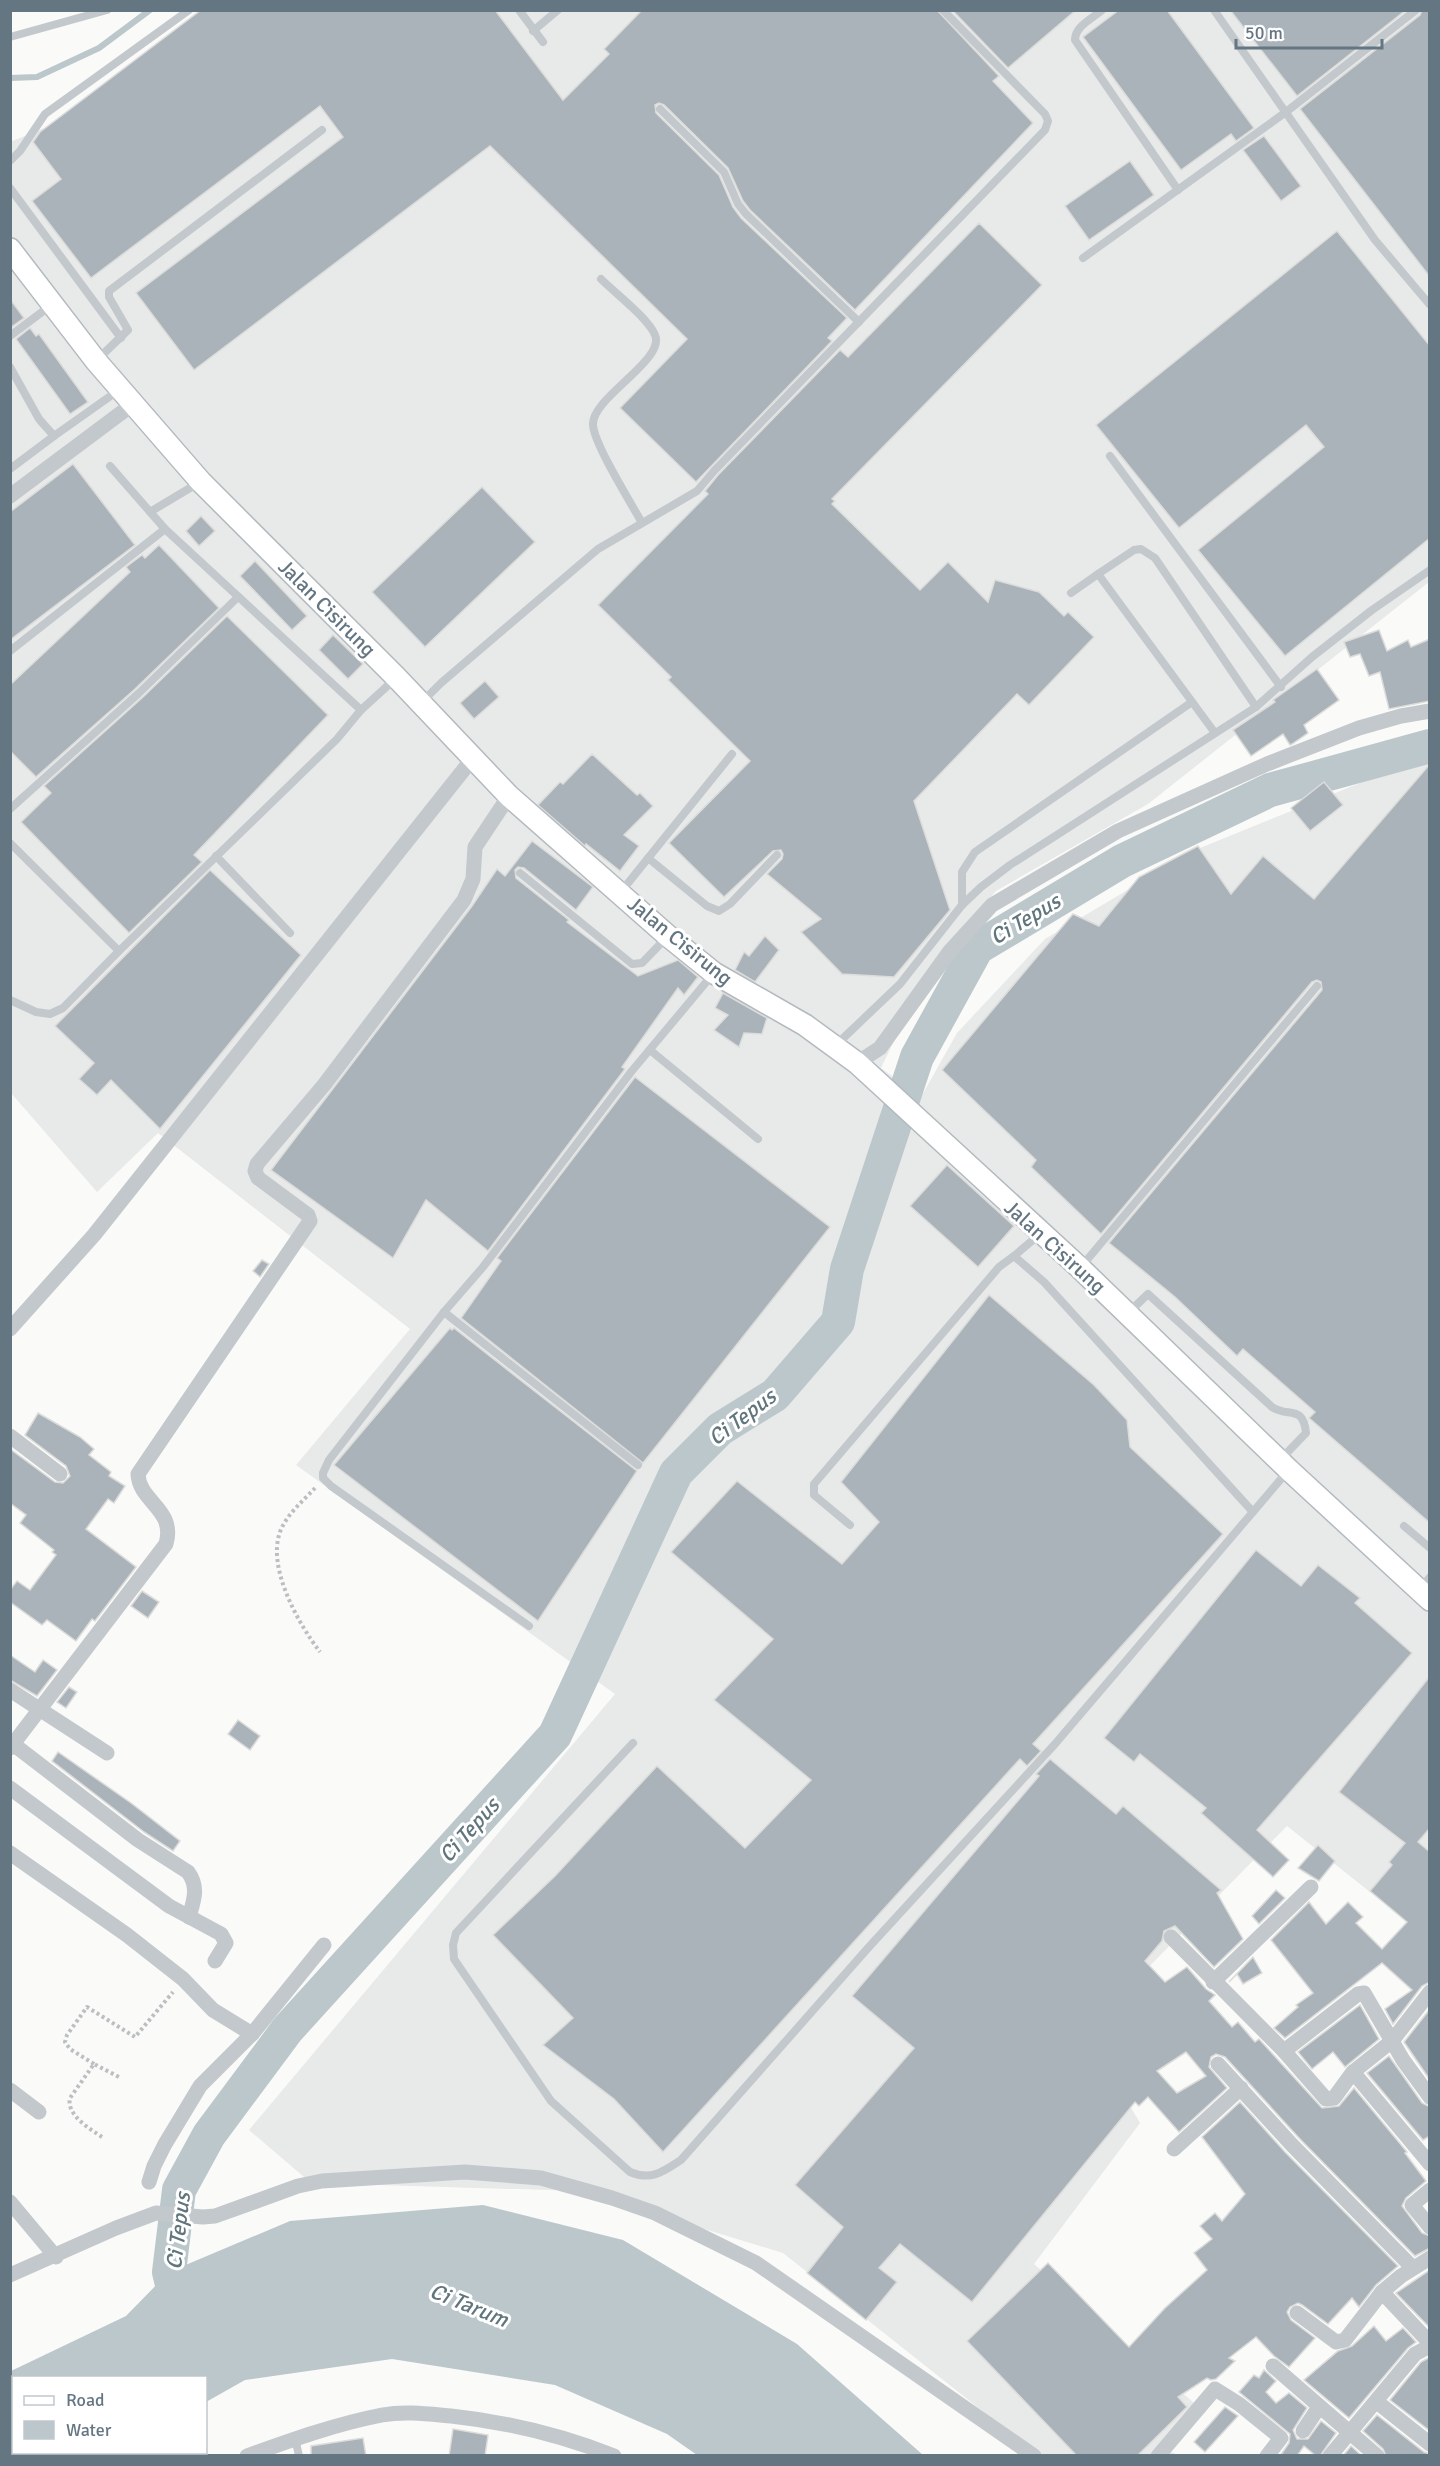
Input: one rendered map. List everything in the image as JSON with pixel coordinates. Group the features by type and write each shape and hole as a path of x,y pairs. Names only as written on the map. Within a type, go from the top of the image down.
{"main road":[{"name":"Jalan Cisirung","path":"10,249 96,361 201,482 396,677 509,796 668,936 714,973 805,1025 857,1063 1080,1268 1284,1465 1426,1589"}],"street":[{"path":"10,496 126,397"},
{"path":"857,1063 880,1048 950,951 992,906 1118,831 1257,769 1359,728 1401,716 1430,711"},
{"path":"10,1329 94,1235 473,758"},
{"path":"189,1917 195,1892 193,1879 188,1872 138,1840 12,1746 166,1544 168,1531 165,1518 140,1484 138,1474 310,1221 308,1215 258,1178 255,1171 257,1164 324,1085 464,900 473,879 475,847 509,796"},
{"path":"10,1436 60,1474"},
{"path":"10,1690 107,1753"},
{"path":"10,1788 169,1906 225,1938 226,1943 215,1960"},
{"path":"10,1853 127,1935 183,1979 213,2010 252,2034"},
{"path":"1213,1982 1311,1887"},
{"path":"1171,1937 1213,1982 1284,2051 1328,2100 1334,2098 1353,2072 1392,2041 1430,1992"},
{"path":"149,2182 165,2144 200,2086 252,2034 324,1945"},
{"path":"1284,2051 1361,1993 1366,1994 1392,2041 1430,2097"},
{"path":"1218,2064 1292,2145 1413,2268"},
{"path":"1353,2072 1430,2164"},
{"path":"1174,2149 1241,2088"},
{"path":"10,2090 39,2112"},
{"path":"10,2275 156,2213 203,2217 227,2212 298,2186 330,2180 465,2172 542,2178 655,2213 756,2263 1034,2456"},
{"path":"1430,2190 1412,2205 1430,2227"},
{"path":"10,2202 56,2257"},
{"path":"1297,2313 1336,2342 1345,2340 1382,2292 1430,2258"},
{"path":"1330,2456 1415,2354 1430,2344 1382,2292"},
{"path":"1273,2366 1377,2456"},
{"path":"1158,2456 1215,2389 1239,2404 1281,2438 1267,2456"},
{"path":"1377,2402 1430,2444"},
{"path":"1303,2431 1319,2407"},
{"path":"247,2456 295,2438 383,2415 421,2413 527,2428 578,2442 614,2456"}],"lane":[{"path":"10,37 107,10"},
{"path":"10,161 45,114 189,10"},
{"path":"519,10 543,42"},
{"path":"533,31 558,10"},
{"path":"421,704 441,683 598,549 697,491 1048,126 1045,114 943,10"},
{"path":"1102,10 1079,28 1075,33 1075,40 1178,190"},
{"path":"1214,10 1375,240 1430,305"},
{"path":"1083,258 1286,112 1416,10"},
{"path":"660,109 724,172 738,204 746,214 859,322"},
{"path":"96,361 128,330 109,297 109,291 322,130"},
{"path":"10,188 121,338"},
{"path":"601,279 646,322 656,335 649,357 595,413 593,426 606,457 642,523"},
{"path":"10,336 54,304"},
{"path":"10,366 39,419 54,436"},
{"path":"10,469 54,436 126,397"},
{"path":"1110,456 1281,687"},
{"path":"110,466 165,529 361,710"},
{"path":"150,512 201,482"},
{"path":"10,651 165,529"},
{"path":"1071,593 1134,550 1141,549 1155,558 1256,707"},
{"path":"835,1046 900,984 962,905 981,887 1256,707 1312,657 1372,610 1430,570"},
{"path":"1098,574 1215,733"},
{"path":"10,809 139,693 238,597"},
{"path":"10,1000 43,1013 50,1014 63,1008 396,677"},
{"path":"962,905 962,872 975,852 1192,702"},
{"path":"620,893 732,754"},
{"path":"10,843 119,951"},
{"path":"648,858 707,906 719,911 730,904 777,855"},
{"path":"216,856 290,933"},
{"path":"520,873 632,964 642,963 668,936"},
{"path":"529,1626 323,1478 323,1473 329,1460 444,1312 483,1267 650,1050 714,973"},
{"path":"1080,1268 1317,986"},
{"path":"650,1050 758,1139"},
{"path":"850,1525 814,1496 814,1484 1005,1260 1014,1256 1041,1234"},
{"path":"1014,1256 1044,1282 1253,1512"},
{"path":"633,1743 456,1934 453,1945 454,1959 551,2101 630,2172 643,2176 657,2176 681,2160 868,1948 1055,1744 1253,1512 1306,1433 1304,1421 1299,1415 1282,1412 1272,1407 1148,1294 1127,1314"},
{"path":"444,1312 638,1465"},
{"path":"1404,1526 1430,1548"},
{"path":"295,2438 299,2456"}],"path":[{"path":"320,1652 289,1600 277,1556 281,1530 323,1478"},
{"path":"119,2077 70,2049 65,2042 67,2035 87,2007 135,2037 164,2005 183,1979"},
{"path":"94,2064 74,2091 69,2104 75,2115 102,2137"}],"shaded area":[{"path":"214,11 1429,11 1429,582 1148,804 996,891 930,967 881,1068 921,1097 957,1033 1045,939 1195,850 1397,768 1429,761 1429,1939 1287,1826 1086,2031 1140,2123 1034,2264 1201,2409 1167,2450 1178,2455 1038,2455 783,2253 580,2191 311,2183 249,2130 615,1694 296,1465 410,1329 158,1133 97,1192 11,1093 10,142 47,127"}],"water":[{"name":"Ci Tarum","path":"483,2205 623,2240 797,2344 923,2455 697,2455 667,2434 555,2385 392,2359 245,2380 207,2401 207,2376 12,2376 12,2454 110,2454 107,2456 11,2455 11,2371 126,2316 169,2272 290,2221"}],"building":[{"path":"201,10 495,10 563,100 609,54 604,49 642,10 937,10 999,76 993,81 1033,123 855,310 750,210 743,201 728,168 664,105 659,103 655,105 656,113 719,175 733,207 741,218 847,318 828,338 832,341 696,482 620,408 687,339 490,146 194,370 136,293 343,137 320,106 91,278 32,201 61,179 33,142 40,132"},
{"path":"952,10 1076,10 1008,68"},
{"path":"1119,10 1167,10 1254,128 1236,141 1231,134 1181,170 1083,37"},
{"path":"1230,10 1406,10 1297,96"},
{"path":"1422,10 1430,10 1430,277 1300,109 1420,15"},
{"path":"1264,136 1301,186 1281,201 1243,150"},
{"path":"1130,161 1154,195 1089,240 1065,206"},
{"path":"979,223 1042,285 832,499 835,501 832,504 920,590 948,562 988,602 995,580 1039,592 1064,616 1068,612 1094,637 1029,705 1017,694 914,801 950,910 894,977 842,974 801,932 821,919 767,874 782,859 781,850 773,851 724,897 669,843 750,761 668,680 671,677 598,605 708,494 705,491 718,475 840,350 848,357"},
{"path":"1337,231 1430,346 1430,538 1285,656 1198,550 1324,447 1306,425 1179,528 1096,425"},
{"path":"10,299 24,318 10,328"},
{"path":"30,328 36,336 39,334 88,402 70,414 16,339"},
{"path":"73,464 135,545 10,640 10,512"},
{"path":"482,487 535,542 425,647 372,592"},
{"path":"201,516 215,531 199,546 186,531"},
{"path":"159,545 219,608 135,689 36,777 10,751 10,685 130,572 126,567 142,555 145,558"},
{"path":"255,561 307,616 292,630 240,576"},
{"path":"227,616 328,715 194,855 202,862 129,933 21,822 51,793 44,786 143,697"},
{"path":"1379,630 1387,651 1408,640 1411,647 1430,639 1430,701 1389,709 1380,672 1369,676 1360,654 1350,657 1344,642"},
{"path":"333,635 363,664 348,679 319,650"},
{"path":"1317,669 1339,700 1304,725 1308,733 1292,744 1290,745 1283,734 1251,756 1233,730 1275,702 1273,700"},
{"path":"485,681 499,697 474,719 460,703"},
{"path":"592,754 637,795 640,793 653,806 624,835 639,846 620,871 586,844 585,846 538,805 560,782 563,784"},
{"path":"1430,764 1430,1523 1309,1418 1315,1412 1243,1349 1237,1356 1175,1297 1109,1243 1322,990 1321,982 1317,980 1312,982 1101,1234 1031,1167 1036,1160 942,1070 1073,914 1099,926 1139,877 1198,846 1231,894 1263,856 1314,899"},
{"path":"1324,782 1343,805 1310,831 1291,808"},
{"path":"532,841 593,887 576,910 524,868 518,867 515,870 516,878 569,920 567,922 638,976 678,960 698,977 684,995 678,988 622,1067 625,1069 488,1251 426,1200 393,1258 271,1170 472,906 497,869 505,876"},
{"path":"210,870 301,955 160,1129 111,1080 97,1095 79,1079 94,1063 55,1026"},
{"path":"765,936 779,950 755,982 735,970 744,952 749,956"},
{"path":"723,993 767,1018 762,1034 744,1033 739,1047 714,1030 728,1015 715,1008"},
{"path":"635,1077 830,1227 643,1463 461,1318 501,1261 497,1258"},
{"path":"947,1165 1014,1226 978,1267 910,1206"},
{"path":"262,1260 269,1264 260,1277 253,1271"},
{"path":"989,1295 1094,1385 1127,1420 1130,1447 1223,1534 1033,1744 1041,1751 1027,1766 1020,1759 663,2152 614,2099 543,2045 573,2018 493,1935 555,1876 657,1766 745,1848 811,1780 714,1700 773,1639 671,1552 737,1481 842,1564 879,1522 841,1482"},
{"path":"450,1328 452,1330 454,1328 637,1471 538,1621 334,1465"},
{"path":"38,1413 80,1437 94,1449 89,1455 111,1472 109,1476 125,1486 114,1503 108,1499 86,1529 136,1567 95,1621 92,1619 76,1641 47,1620 42,1625 10,1602 10,1590 17,1581 30,1590 56,1555 52,1552 54,1550 20,1523 26,1515 10,1503 10,1449 55,1482 63,1483 70,1476 66,1466 25,1435"},
{"path":"1256,1550 1301,1586 1318,1565 1360,1598 1355,1603 1412,1653 1257,1830 1289,1860 1273,1877 1201,1813 1206,1808 1140,1754 1134,1762 1104,1738"},
{"path":"142,1591 159,1602 148,1618 131,1606"},
{"path":"10,1655 35,1672 43,1660 57,1670 37,1696 10,1680"},
{"path":"1430,1676 1430,1828 1418,1842 1430,1852 1430,1982 1422,1986 1393,2024 1385,2009 1412,1990 1382,1963 1285,2038 1274,2028 1298,2007 1296,2005 1313,1993 1271,1940 1309,1902 1326,1924 1348,1902 1363,1917 1356,1923 1382,1949 1407,1922 1370,1891 1392,1865 1389,1862 1405,1843 1339,1792"},
{"path":"69,1687 77,1692 66,1708 57,1702"},
{"path":"238,1720 260,1736 250,1750 228,1734"},
{"path":"58,1752 131,1803 180,1841 173,1851 144,1832 52,1761"},
{"path":"1050,1759 1116,1814 1123,1806 1221,1890 1217,1893 1243,1939 1214,1967 1175,1926 1164,1931 1162,1941 1145,1961 1165,1982 1187,1967 1206,1989 1215,1995 1209,2001 1232,2027 1238,2022 1255,2042 1259,2039 1322,2108 1339,2106 1354,2088 1407,2152 1405,2153 1426,2181 1406,2198 1402,2206 1422,2233 1430,2236 1430,2248 1415,2256 1299,2138 1225,2057 1216,2054 1211,2057 1209,2067 1227,2088 1179,2132 1148,2097 1139,2106 1135,2102 972,2302 900,2244 879,2268 897,2282 866,2320 807,2273 843,2227 795,2185 914,2048 852,1996 1039,1776 1036,1774","holes":["1186,2052 1206,2076 1177,2093 1157,2071"]},
{"path":"1318,1845 1335,1861 1319,1881 1298,1868"},
{"path":"1276,1890 1285,1898 1259,1924 1252,1916"},
{"path":"1253,1957 1262,1973 1243,1984 1237,1974 1229,1982"},
{"path":"1360,2005 1379,2039 1345,2067 1333,2052 1312,2069 1298,2052"},
{"path":"1430,2009 1430,2080 1404,2042"},
{"path":"1389,2056 1422,2103 1430,2107 1430,2136 1423,2140 1367,2073"},
{"path":"1240,2102 1285,2152 1398,2266 1376,2285 1359,2307 1352,2298 1328,2324 1298,2303 1290,2307 1287,2312 1291,2320 1315,2338 1289,2367 1274,2356 1256,2337 1229,2358 1235,2361 1216,2379 1207,2378 1178,2397 1187,2407 1137,2456 1077,2456 967,2341 1048,2263 1129,2347 1165,2308 1207,2270 1194,2253 1212,2239 1200,2226 1215,2213 1222,2221 1245,2194 1202,2137"},
{"path":"1430,2270 1430,2328 1396,2293"},
{"path":"1374,2326 1386,2341 1403,2328 1416,2342 1408,2348 1349,2418 1304,2380 1338,2351 1352,2346"},
{"path":"1430,2357 1430,2431 1390,2400 1421,2362"},
{"path":"1264,2370 1276,2381 1266,2392 1276,2403 1289,2393 1307,2408 1293,2430 1297,2439 1308,2439 1321,2421 1336,2433 1320,2456 1316,2456 1304,2446 1297,2456 1280,2456 1289,2443 1290,2434 1239,2392 1254,2375 1259,2378"},
{"path":"1225,2407 1238,2416 1205,2452 1194,2442"},
{"path":"1377,2415 1430,2456 1386,2456 1383,2449 1363,2431"},
{"path":"453,2429 488,2435 485,2456 449,2456"},
{"path":"363,2438 366,2456 311,2456 311,2446"},
{"path":"1351,2446 1362,2456 1343,2456"}],"waterway":[{"path":"10,78 37,77 99,48 150,10"},
{"name":"Ci Tepus","path":"180,2318 169,2272 179,2190 209,2135 287,2030 555,1735 676,1473 720,1429 775,1395 838,1322 847,1269 917,1057 977,948 1122,861 1270,790 1430,746"}]}
